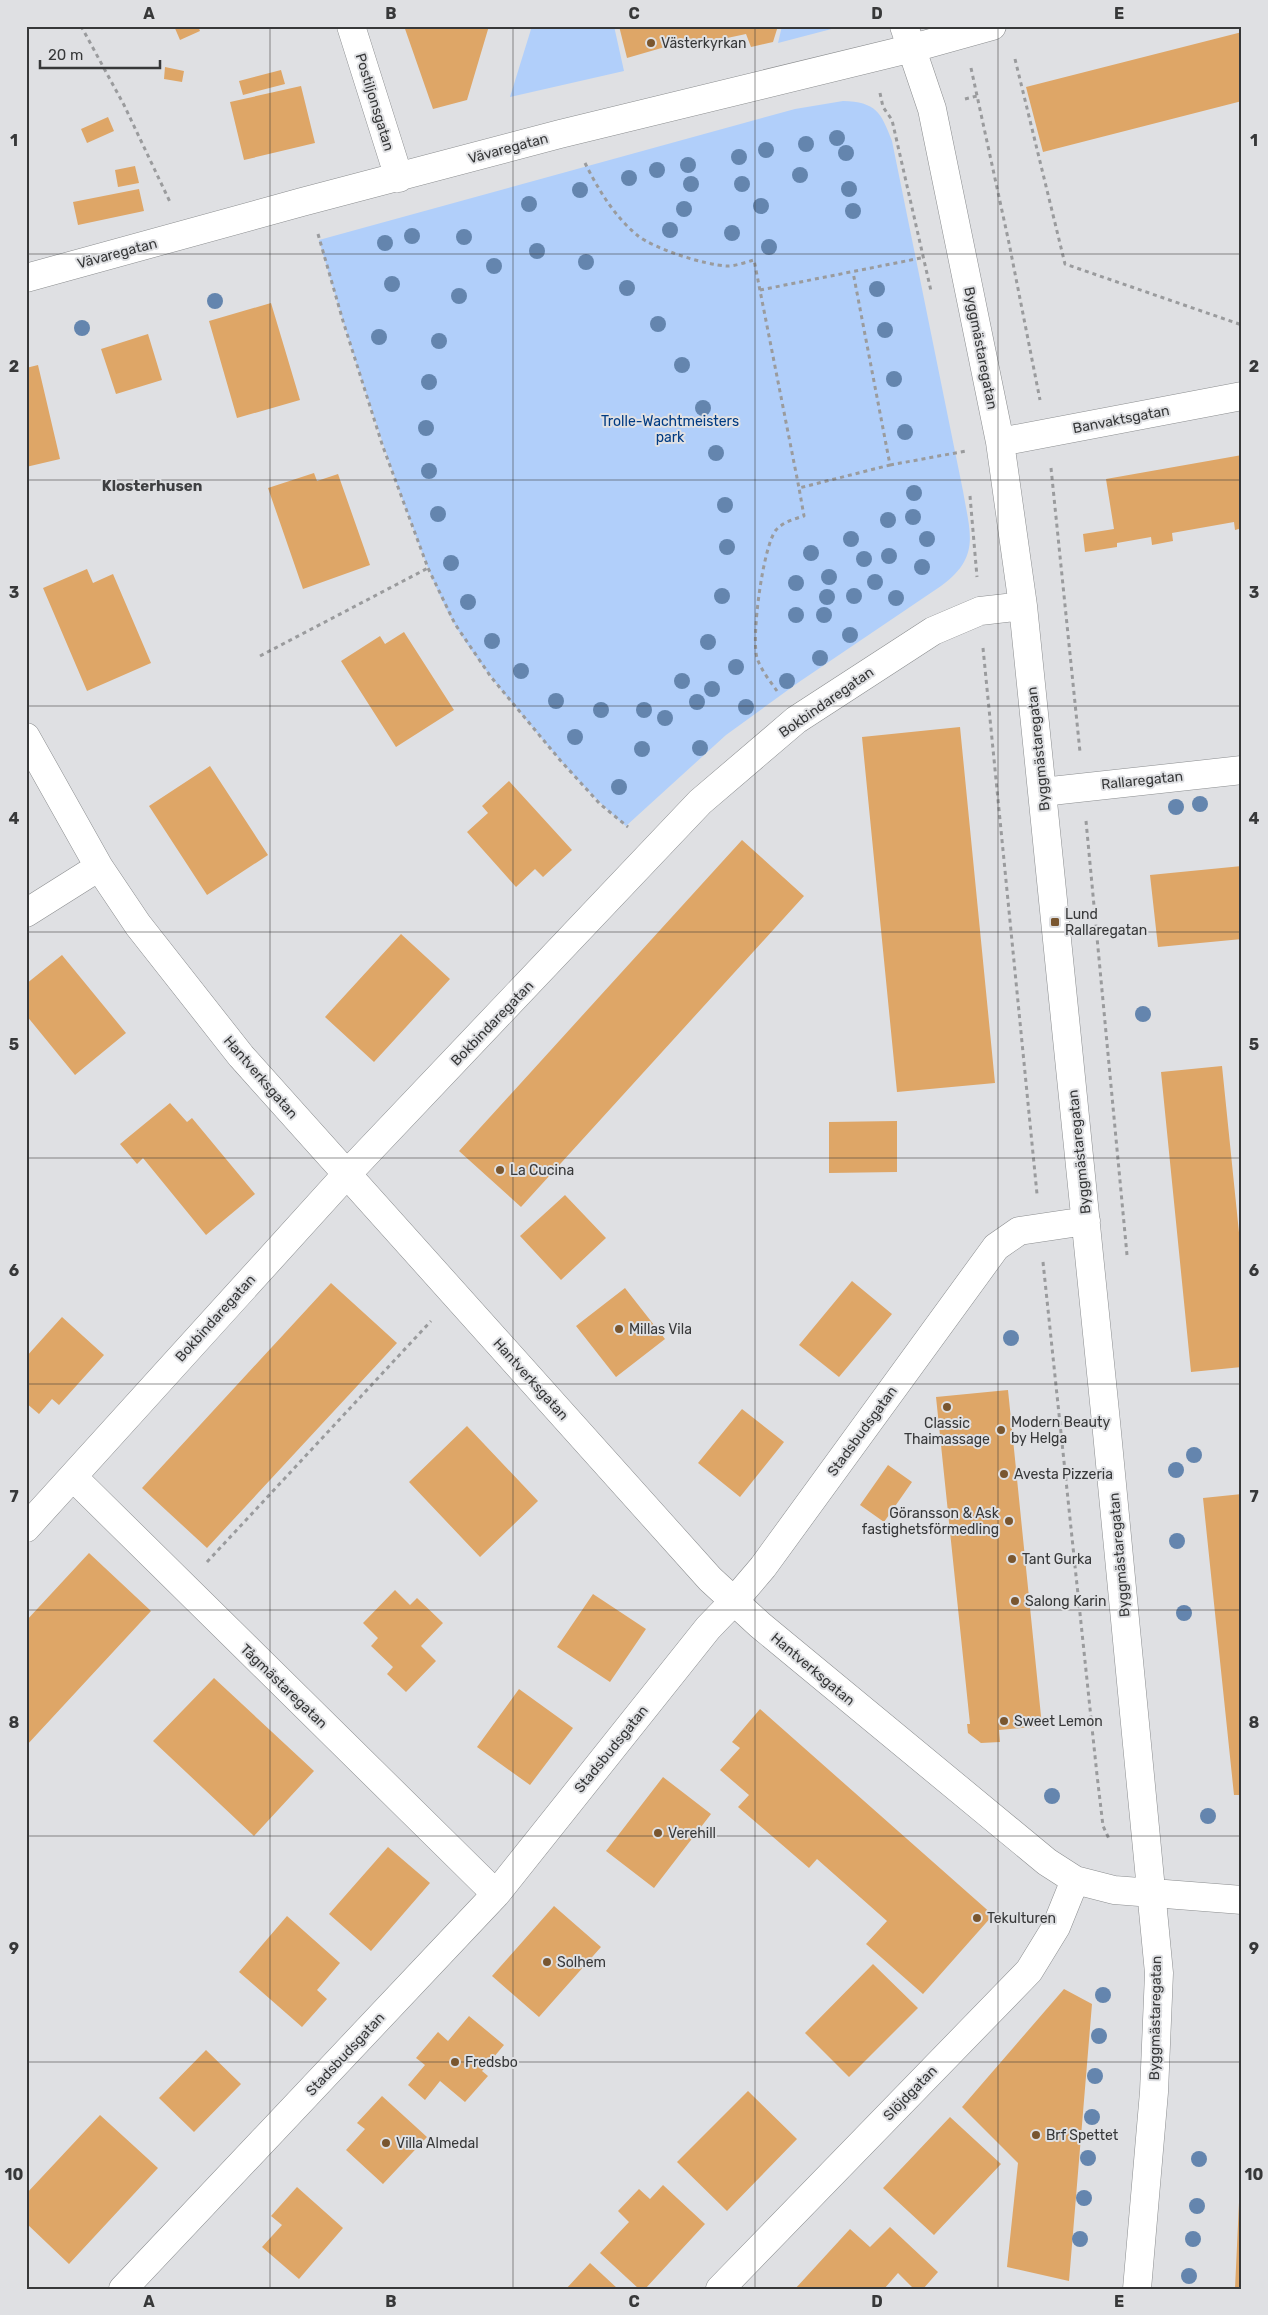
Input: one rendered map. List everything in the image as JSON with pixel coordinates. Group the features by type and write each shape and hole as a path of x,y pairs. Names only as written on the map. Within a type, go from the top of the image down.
{"street":[{"name":"Postiljonsgatan","path":"351,26 399,178"},
{"name":"Vävaregatan","path":"26,278 302,202 399,178 560,134 872,58 908,37 963,34 992,26"},
{"name":"Byggmästaregatan","path":"908,37 932,109 1000,442 1023,606 1086,1221 1159,1973 1154,2092 1137,2289"},
{"name":"Banvaktsgatan","path":"1000,442 1242,396"},
{"name":"Bokbindaregatan","path":"26,1528 346,1175 536,977 649,854 700,802 796,720 934,631 980,611 1023,606"},
{"name":"Hantverksgatan","path":"26,737 99,867 138,925 241,1056 710,1579 760,1625 1039,1856 1075,1880 1114,1890 1242,1900"},
{"name":"Rallaregatan","path":"1042,792 1242,770"},
{"path":"26,913 99,867"},
{"name":"Stadsbudsgatan","path":"123,2289 496,1894 708,1628 763,1567 996,1247 1019,1231 1086,1221"},
{"name":"Tågmästaregatan","path":"73,1477 496,1894"},
{"name":"Slöjdgatan","path":"720,2289 1029,1971 1056,1927 1075,1880"}],"path":[{"path":"80,26 124,105 186,235"},
{"path":"963,34 1009,242 1046,434 1083,787 1128,1259"},
{"path":"872,58 883,108 892,120 922,258 932,295"},
{"path":"1015,59 1065,264 1242,325"},
{"path":"583,160 609,205 637,235 661,248 684,256 728,266 754,260 804,516 785,522 776,530 760,589 757,658 780,696"},
{"path":"317,229 343,321 379,435 428,568 455,624 490,677 560,760 600,804 626,826 649,854"},
{"path":"760,290 922,258"},
{"path":"853,272 890,465"},
{"path":"964,442 966,461"},
{"path":"799,488 890,465 966,451"},
{"path":"969,489 1040,1227 1096,1765 1107,1838"},
{"path":"260,656 428,568"},
{"path":"184,1587 455,1294"}],"green space":[{"path":"532,26 614,26 624,71 510,97"},
{"path":"782,26 843,26 778,43"},
{"name":"Trolle-Wachtmeisters park","path":"843,101 863,104 876,110 892,141 963,491 970,532 967,554 962,565 954,575 941,586 799,682 726,735 626,826 599,802 551,750 472,651 447,611 428,567 393,473 319,240 795,109"}],"building":[{"path":"174,26 198,26 200,31 180,40"},
{"path":"404,26 489,26 467,100 433,109"},
{"name":"Västerkyrkan","path":"619,26 778,26 773,42 751,47 746,34 699,44 689,40 627,58"},
{"path":"1242,32 1242,101 1043,152 1026,87"},
{"path":"165,67 184,71 182,82 164,79"},
{"path":"281,70 285,84 243,95 239,81"},
{"path":"301,86 315,143 244,160 230,102"},
{"path":"108,117 114,131 87,143 81,129"},
{"path":"135,166 139,183 118,187 115,170"},
{"path":"139,189 144,211 78,225 73,202"},
{"path":"271,303 300,400 237,418 209,321"},
{"path":"148,334 162,380 116,394 101,349"},
{"path":"38,365 60,459 26,467 26,368"},
{"path":"1242,455 1242,528 1235,530 1234,522 1172,533 1173,541 1152,545 1151,537 1117,543 1117,547 1085,552 1083,534 1114,529 1106,479"},
{"path":"314,473 317,481 338,474 370,565 303,589 268,488"},
{"path":"87,569 93,583 113,574 151,663 87,691 43,588"},
{"path":"404,632 454,710 396,747 341,661 380,636 385,644"},
{"path":"960,727 995,1083 897,1092 862,737"},
{"path":"210,766 268,855 207,895 149,806"},
{"path":"509,781 572,850 543,877 535,869 516,887 467,832 488,813 482,806"},
{"path":"742,840 804,896 521,1207 459,1151"},
{"path":"1242,866 1242,939 1158,947 1150,875"},
{"path":"401,934 450,979 374,1062 325,1017"},
{"path":"62,955 126,1033 75,1075 26,1015 26,984"},
{"path":"1222,1066 1242,1262 1242,1367 1191,1372 1161,1072"},
{"path":"170,1103 187,1122 192,1118 255,1194 206,1235 143,1158 137,1164 120,1144"},
{"path":"897,1121 897,1172 829,1173 829,1122"},
{"path":"565,1195 606,1238 561,1280 520,1236"},
{"path":"852,1281 892,1314 839,1377 799,1345"},
{"path":"331,1283 397,1343 207,1548 142,1488"},
{"path":"625,1288 665,1339 616,1377 576,1326"},
{"path":"62,1317 104,1355 59,1405 52,1399 39,1414 26,1403 26,1357"},
{"path":"1008,1390 1042,1726 999,1730 1000,1742 981,1743 968,1733 967,1724 970,1724 936,1397"},
{"path":"742,1409 784,1442 740,1497 698,1463"},
{"path":"467,1426 538,1501 480,1557 409,1482"},
{"path":"888,1465 912,1482 884,1522 860,1505"},
{"path":"1242,1494 1242,1795 1234,1795 1203,1498"},
{"path":"89,1553 151,1611 26,1746 26,1621"},
{"path":"395,1590 410,1605 417,1598 443,1623 421,1646 436,1661 406,1692 387,1674 393,1667 371,1646 378,1638 363,1623"},
{"path":"593,1594 646,1629 610,1682 557,1647"},
{"path":"214,1678 314,1771 254,1836 153,1741"},
{"path":"519,1689 573,1728 530,1785 477,1747"},
{"path":"760,1709 993,1915 923,1994 866,1944 887,1921 817,1859 809,1868 738,1807 749,1795 720,1770 740,1748 732,1742"},
{"name":"Verehill","path":"663,1777 711,1814 654,1888 606,1851"},
{"path":"388,1847 430,1883 371,1951 329,1914"},
{"name":"Solhem","path":"554,1906 601,1947 539,2017 492,1976"},
{"path":"287,1916 340,1963 317,1990 327,1999 302,2027 239,1972"},
{"path":"873,1964 918,2008 849,2077 805,2033"},
{"name":"Brf Spettet","path":"1064,1989 1092,2004 1069,2281 1007,2267 1018,2163 962,2107"},
{"name":"Fredsbo","path":"469,2016 504,2045 482,2071 488,2076 465,2102 440,2081 425,2100 408,2085 425,2065 416,2058 438,2032 448,2041"},
{"path":"206,2050 241,2084 194,2132 159,2098"},
{"path":"748,2091 797,2139 727,2211 677,2162"},
{"name":"Villa Almedal","path":"382,2096 427,2137 383,2184 346,2150 365,2129 357,2123"},
{"path":"100,2115 158,2168 69,2264 26,2223 26,2194"},
{"path":"950,2117 1001,2164 934,2235 883,2188"},
{"path":"1240,2181 1242,2182 1242,2289 1235,2289"},
{"path":"663,2185 705,2224 645,2289 639,2289 600,2253 629,2222 618,2211 639,2189 650,2199"},
{"path":"297,2187 343,2228 299,2279 262,2247 282,2225 271,2216"},
{"path":"890,2227 938,2272 923,2289 914,2289 898,2273 884,2289 795,2289 850,2229 870,2247"},
{"path":"590,2263 618,2289 566,2289"}],"place":[{"name":"Västerkyrkan","path":"651,43"},
{"name":"Lund Rallaregatan","path":"1055,922"},
{"name":"La Cucina","path":"500,1170"},
{"name":"Millas Vila","path":"619,1329"},
{"name":"Classic Thaimassage","path":"947,1407"},
{"name":"Modern Beauty by Helga","path":"1001,1430"},
{"name":"Avesta Pizzeria","path":"1004,1474"},
{"name":"Göransson & Ask fastighetsförmedling","path":"1009,1521"},
{"name":"Tant Gurka","path":"1012,1559"},
{"name":"Salong Karin","path":"1015,1601"},
{"name":"Sweet Lemon","path":"1004,1721"},
{"name":"Verehill","path":"658,1833"},
{"name":"Tekulturen","path":"977,1918"},
{"name":"Solhem","path":"547,1962"},
{"name":"Fredsbo","path":"455,2062"},
{"name":"Brf Spettet","path":"1036,2135"},
{"name":"Villa Almedal","path":"386,2143"}],"district":[{"name":"Klosterhusen","path":"152,486"}]}
